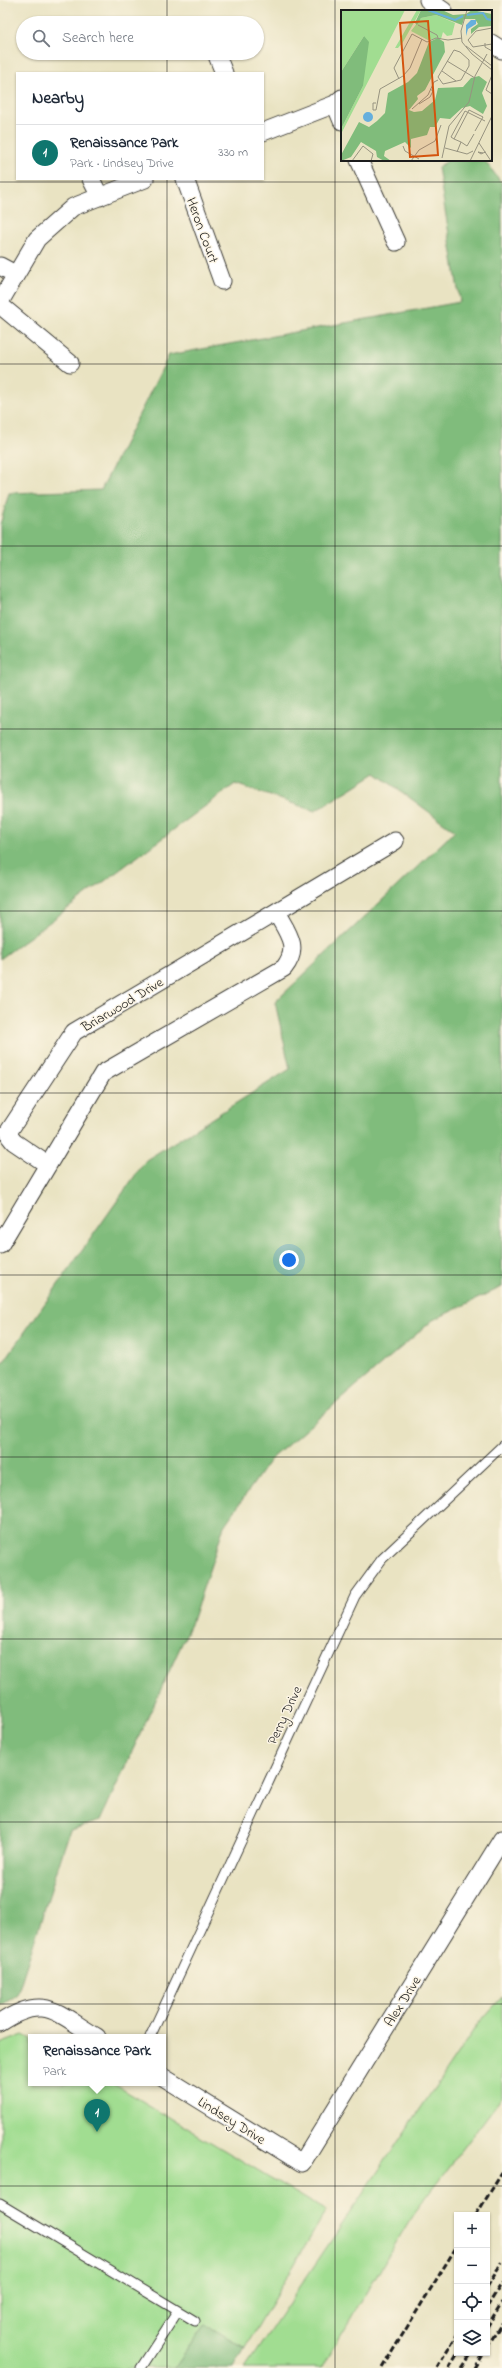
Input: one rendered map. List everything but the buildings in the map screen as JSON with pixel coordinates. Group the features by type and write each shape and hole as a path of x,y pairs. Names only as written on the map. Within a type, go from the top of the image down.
{"street":[{"path":"421,10 427,0 442,10"},
{"path":"492,44 502,50"},
{"path":"219,60 224,72"},
{"path":"264,132 338,101 341,116"},
{"path":"359,161 396,242"},
{"path":"92,180 100,197"},
{"path":"0,302 15,274 37,239 73,207 142,180"},
{"name":"Heron Court","path":"185,180 222,281"},
{"path":"0,266 15,274"},
{"path":"0,305 70,363"},
{"name":"Briarwood Drive","path":"48,1165 14,1142 10,1137 10,1131 74,1032 395,840"},
{"path":"0,1245 103,1074 284,968 291,959 293,949 291,939 276,912"},
{"name":"Alex Drive","path":"302,2163 502,1839"},
{"path":"0,2023 27,2008 46,2007 92,2034"},
{"name":"Lindsey Drive","path":"166,2079 302,2163"}],"lane":[{"name":"Perry Drive","path":"151,2034 355,1596 382,1559 502,1446"},
{"path":"0,2204 195,2321"},
{"path":"141,2368 178,2311"}],"green space":[{"path":"447,161 485,161 502,183 502,1287 433,1320 270,1460 224,1526 191,1624 100,1821 70,1830 17,1995 0,2006 0,1367 146,1160 290,1069 275,1002 455,831 376,773 315,811 235,784 0,959 0,525 9,493 101,490 169,355 460,302 438,167"},
{"path":"502,1997 502,2097 412,2216 321,2368 245,2368 477,2025"},
{"path":"23,2035 28,2038 28,2086 117,2086 326,2211 245,2348 205,2324 174,2368 0,2368 0,2044"},
{"path":"205,2324 245,2348 234,2368 174,2368"}],"railway":[{"path":"478,2212 502,2173"},
{"path":"382,2368 456,2248"},
{"path":"489,2284 502,2263"},
{"path":"490,2302 502,2283"},
{"path":"490,2322 502,2302"},
{"path":"490,2342 502,2323"},
{"path":"437,2368 454,2340"},
{"path":"449,2368 456,2356"},
{"path":"461,2368 469,2356"},
{"path":"474,2368 481,2356"}],"place":[{"name":"Renaissance Park","path":"97,2132"}]}
